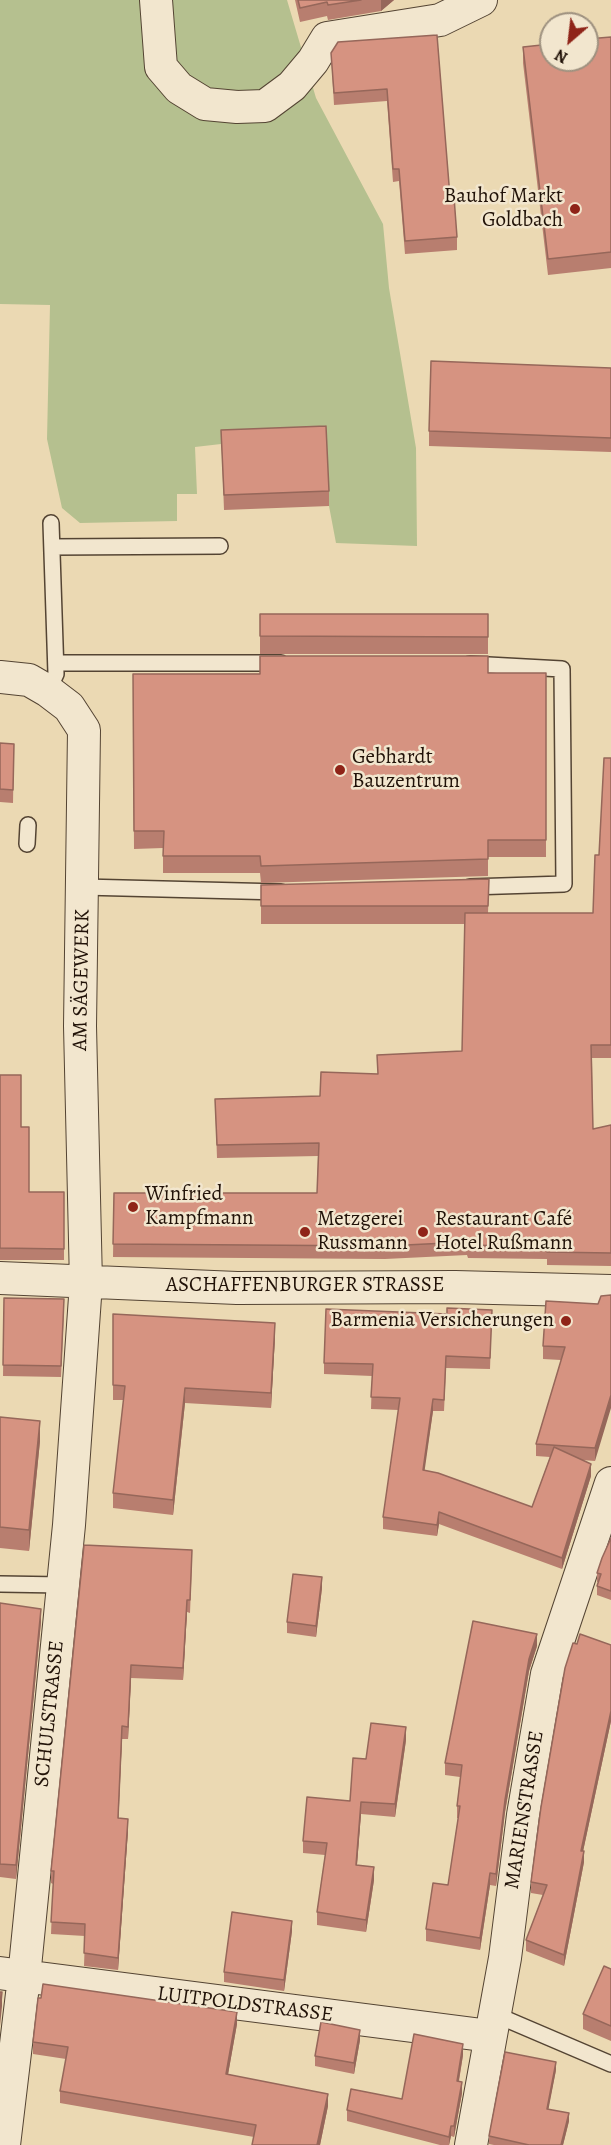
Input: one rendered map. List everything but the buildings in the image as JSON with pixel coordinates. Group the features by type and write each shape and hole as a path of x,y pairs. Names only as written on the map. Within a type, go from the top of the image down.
{"street":[{"path":"156,0 162,68 179,88 205,104 237,107 265,106 292,86 313,61 327,38 440,20 481,0"},
{"name":"AM SÄGEWERK","path":"0,677 29,680 52,677 84,730 80,1026 86,1283"},
{"name":"ASCHAFFENBURGER STRASSE","path":"0,1278 237,1288 454,1287 611,1291"},
{"name":"SCHULSTRASSE","path":"4,2145 12,1975 63,1585 86,1283"},
{"name":"MARIENSTRASSE","path":"471,2145 505,1958 523,1815 547,1674 611,1483"},
{"name":"LUITPOLDSTRASSE","path":"12,1975 492,2025"}],"lane":[{"path":"51,523 52,677 294,663"},
{"path":"52,547 220,546"},
{"path":"454,664 562,669 564,884 454,887"},
{"path":"27,844 28,825"},
{"path":"83,887 261,893 295,892"},
{"path":"0,1584 63,1585"},
{"path":"492,2025 611,2064"}],"green space":[{"path":"0,0 287,0 316,98 383,224 389,288 416,448 417,546 336,543 329,506 326,441 221,444 195,447 197,494 177,494 177,521 80,523 62,508 47,439 50,305 0,304"}],"place":[{"name":"Bauhof Markt Goldbach","path":"575,209"},
{"name":"Gebhardt Bauzentrum","path":"340,770"},
{"name":"Winfried Kampfmann","path":"133,1207"},
{"name":"Metzgerei Russmann","path":"305,1232"},
{"name":"Restaurant Café Hotel Rußmann","path":"423,1232"},
{"name":"Barmenia Versicherungen","path":"566,1321"}]}
